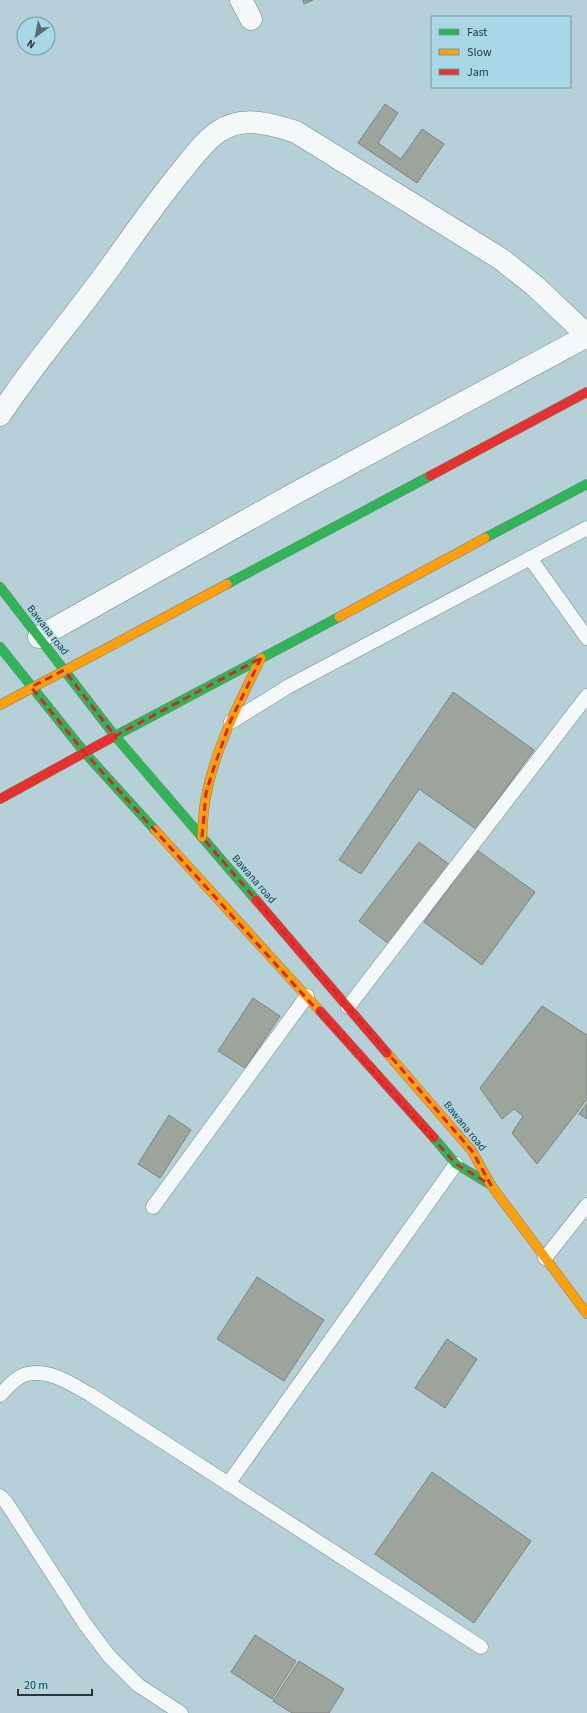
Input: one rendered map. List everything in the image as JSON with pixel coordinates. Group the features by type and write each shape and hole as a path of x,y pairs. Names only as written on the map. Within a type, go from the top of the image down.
{"main road":[{"path":"0,705 31,687 587,392"},
{"path":"0,799 587,484"},
{"name":"Bawana road","path":"0,587 115,736 472,1151 492,1185 587,1314"},
{"name":"Bawana road","path":"2,652 85,753 307,996 456,1164 492,1185"},
{"path":"202,837 206,793 230,722 261,658"}],"street":[{"path":"0,415 113,263 145,217 190,160 218,132 233,125 252,122 274,125 296,132 501,259 535,286 587,336 292,495 39,637"}],"lane":[{"path":"230,722 289,686 587,528"},
{"path":"530,558 587,638"},
{"path":"348,1007 587,696"},
{"path":"153,1207 307,996"},
{"path":"228,1484 456,1164"},
{"path":"545,1258 587,1205"},
{"path":"0,1395 10,1385 26,1374 45,1374 60,1377 91,1395 481,1648"},
{"path":"0,1496 6,1502 85,1624 109,1656 138,1686 181,1713"}],"highlighted area":[{"path":"261,658 230,722 213,770 206,793 202,837 472,1151 491,1185 456,1164 85,753 31,687 64,670 115,736"}],"building":[{"path":"303,0 313,0 304,4"},
{"path":"385,104 398,113 378,143 401,159 422,129 444,144 417,183 358,143"},
{"path":"453,692 534,750 476,829 419,789 361,874 339,860"},
{"path":"419,842 450,865 389,944 359,921"},
{"path":"477,850 535,892 482,965 424,922"},
{"path":"253,998 280,1016 245,1068 218,1051"},
{"path":"542,1006 587,1035 587,1099 537,1164 512,1133 523,1116 514,1109 502,1119 480,1088"},
{"path":"587,1103 587,1119 579,1114"},
{"path":"169,1115 191,1130 160,1178 138,1164"},
{"path":"257,1277 324,1320 284,1381 217,1339"},
{"path":"447,1339 477,1359 445,1408 415,1388"},
{"path":"432,1472 531,1541 474,1623 375,1554"},
{"path":"255,1635 296,1661 272,1699 231,1672"},
{"path":"299,1661 344,1689 329,1713 292,1713 273,1701"}],"traffic: fast":[{"path":"227,584 430,476"},
{"path":"485,538 587,484"},
{"path":"0,587 115,736 256,900"},
{"path":"113,737 339,617"},
{"path":"0,647 85,753 155,830"},
{"path":"434,1138 456,1164 491,1185"}],"traffic: slow":[{"path":"339,617 485,538"},
{"path":"0,705 227,584"},
{"path":"202,837 205,802 215,761 244,692 261,658"},
{"path":"155,830 320,1011"},
{"path":"387,1053 472,1151 491,1185 587,1314"}],"traffic: jam":[{"path":"430,476 587,392"},
{"path":"0,799 113,737"},
{"path":"256,900 387,1053"},
{"path":"320,1011 434,1138"}]}
